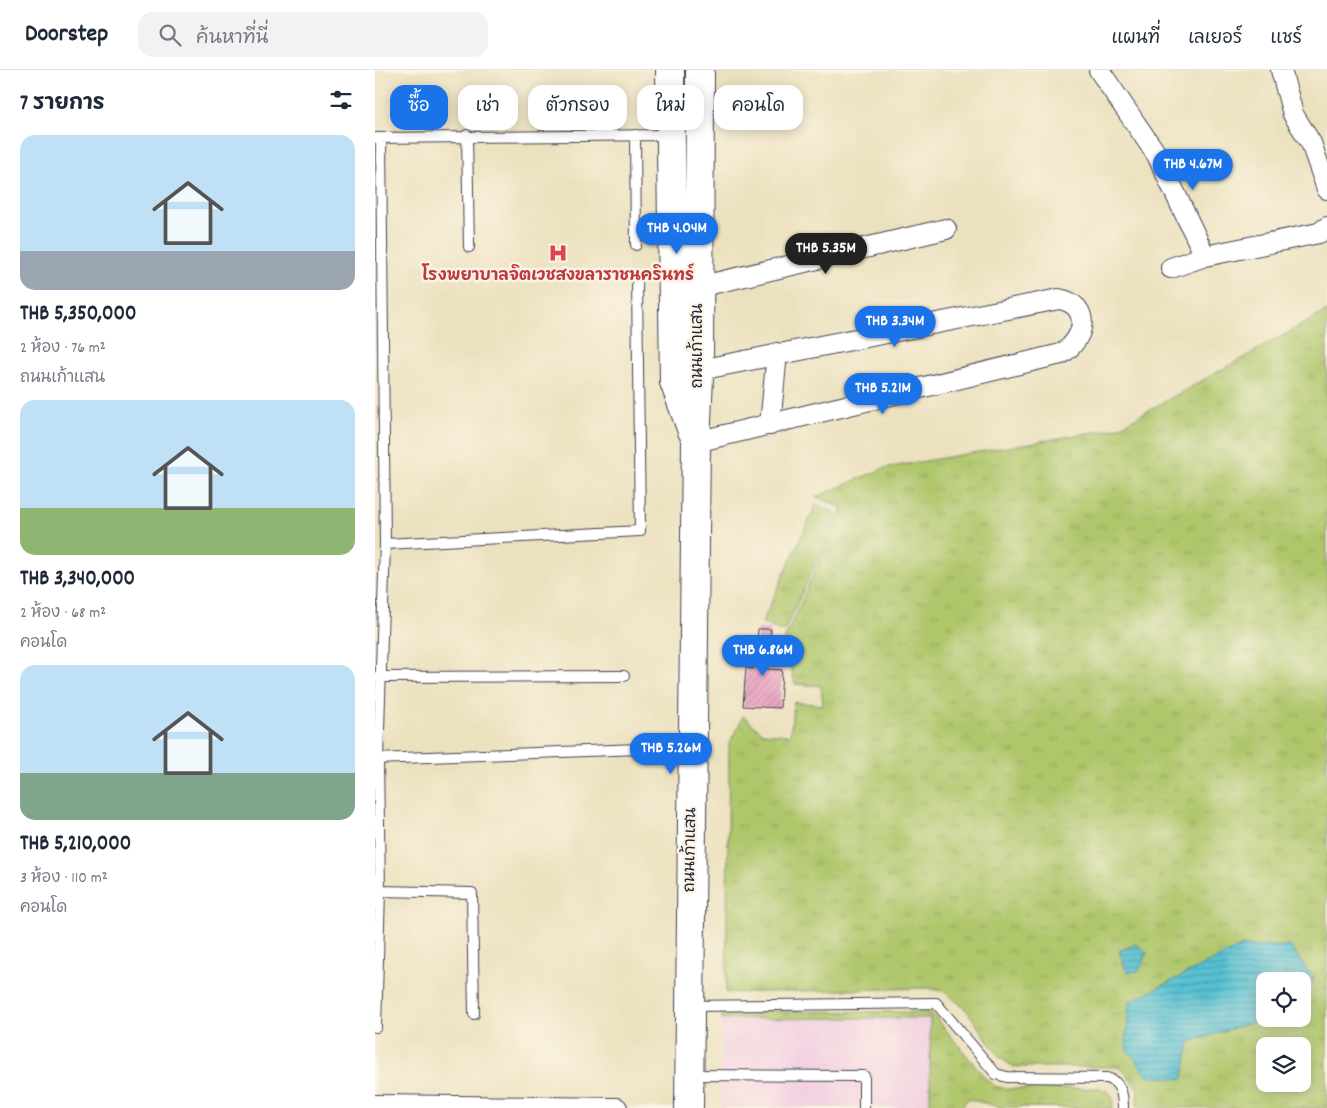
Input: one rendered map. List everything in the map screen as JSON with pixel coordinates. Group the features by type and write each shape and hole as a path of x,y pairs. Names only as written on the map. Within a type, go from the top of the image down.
{"main road":[{"name":"ถนนเก้าแสน","path":"670,70 674,382 696,442"},
{"name":"ถนนเก้าแสน","path":"689,1108 696,442 699,370 700,70"}],"street":[{"path":"1099,70 1157,155 1205,256"},
{"path":"1281,70 1293,114 1311,143 1327,189"},
{"path":"1171,268 1205,256 1319,233 1327,227"},
{"path":"698,287 947,229"},
{"path":"696,442 1061,354 1077,338 1082,326 1077,309 1073,304 1059,299 777,353 699,370"},
{"path":"770,425 777,353"},
{"path":"382,1106 617,1108"}],"lane":[{"path":"635,135 636,245"},
{"path":"376,1028 381,891 377,759 385,544 378,340 378,138 671,135"},
{"path":"467,136 469,247"},
{"path":"385,544 640,531 637,282"},
{"path":"379,677 624,676"},
{"path":"377,759 692,747"},
{"path":"381,891 472,892 474,1014"},
{"path":"690,1006 936,1003 996,1074 1007,1078 1107,1078 1114,1080 1121,1088 1123,1108"},
{"path":"689,1075 864,1076 864,1108"}],"shaded area":[{"path":"930,1018 930,1108 721,1108 721,1019"}],"green space":[{"path":"1327,311 1327,1108 1137,1108 1138,1089 1121,1067 1014,1067 1000,1058 967,1011 946,992 927,988 726,993 729,744 743,716 763,733 790,735 794,702 823,705 821,686 795,684 784,640 843,508 816,497 884,468 1117,428"},
{"path":"816,504 838,514 784,632 762,623"},
{"path":"724,1011 931,1012 987,1080 995,1086 1006,1089 1099,1088 1109,1092 1113,1099 1113,1108 1000,1107 968,1099 961,1108 930,1108 930,1018 721,1019"}],"water":[{"path":"1136,944 1147,953 1139,971 1127,972 1119,951"},
{"path":"1242,946 1290,946 1309,972 1256,972 1256,1021 1190,1042 1183,1079 1148,1076 1126,1048 1129,1002"}],"building":[{"path":"758,629 771,629 767,669 782,670 780,708 743,706 746,668 754,669"}],"place":[{"name":"โรงพยาบาลจิตเวชสงขลาราชนครินทร์","path":"558,253"}]}
